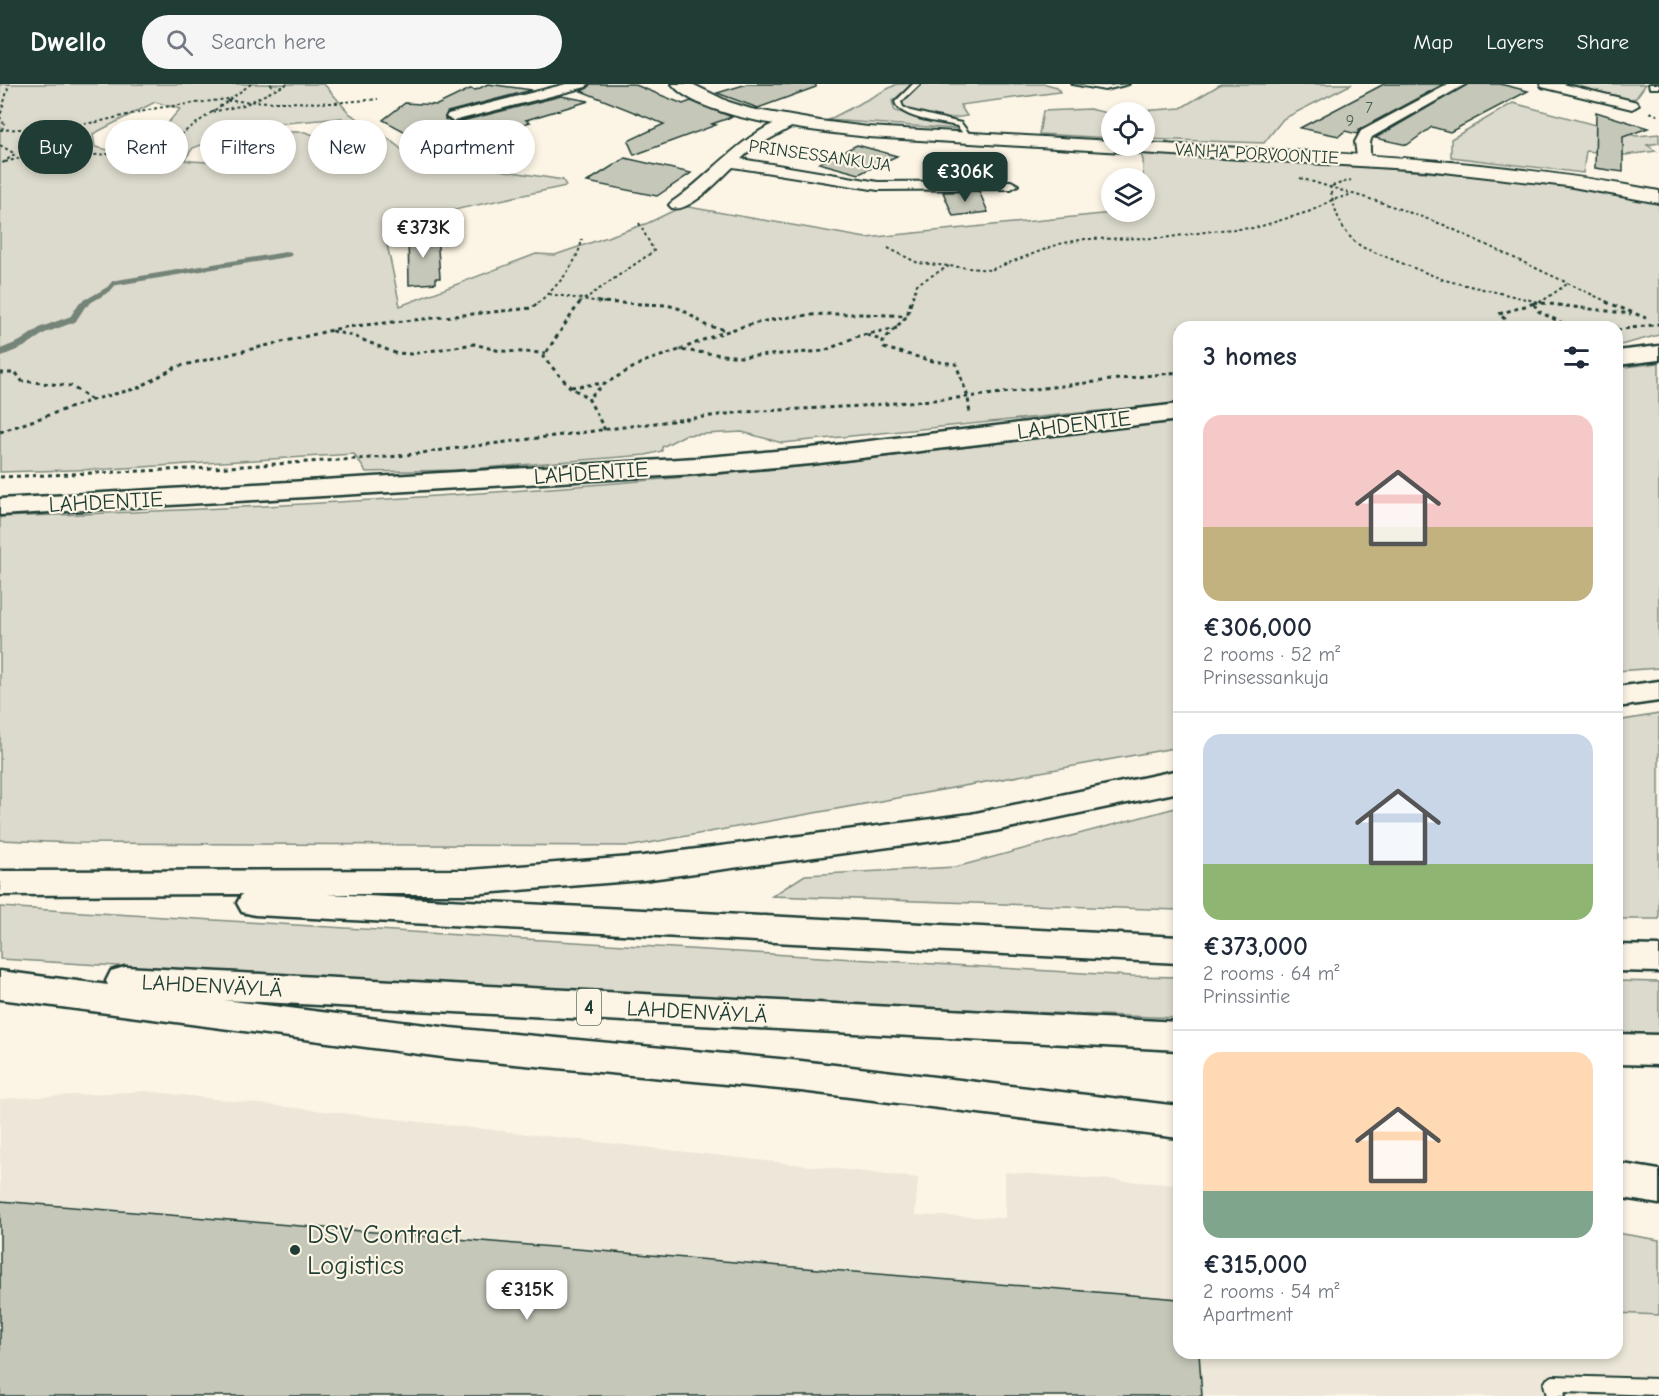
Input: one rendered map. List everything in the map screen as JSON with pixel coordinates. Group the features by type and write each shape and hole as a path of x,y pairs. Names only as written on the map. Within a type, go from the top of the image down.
{"main road":[{"path":"1623,357 1659,353"},
{"name":"LAHDENTIE","path":"0,507 696,466 811,456 1173,413"},
{"path":"1623,696 1659,691"},
{"path":"0,883 470,882 643,868 971,825 1173,782"},
{"path":"0,889 1173,950"},
{"path":"1623,958 1659,959"},
{"name":"LAHDENVÄYLÄ","path":"0,974 1173,1036"},
{"path":"0,985 450,1043 801,1076 1173,1121"},
{"path":"1623,1049 1659,1050"},
{"path":"1623,1181 1659,1187"}],"street":[{"path":"453,117 582,84"},
{"name":"VANHA PORVOONTIE","path":"680,84 706,99 790,122 868,132 1363,160 1492,172 1658,196"},
{"path":"1363,160 1362,142 1366,134 1459,84"},
{"path":"1547,84 1632,105"},
{"path":"677,205 699,191 748,145 790,122"},
{"name":"PRINSESSANKUJA","path":"731,162 878,186 1011,185"}],"lane":[{"path":"917,84 898,102 900,108 909,113 958,124 965,132 964,138"},
{"path":"1075,84 1106,88 1126,84"},
{"path":"1556,1396 1553,1384 1659,1387"}],"path":[{"path":"9,84 0,117 4,124 1,130 60,127 97,122 157,108 232,99"},
{"path":"5,162 21,158 57,158 146,151 173,140 251,84"},
{"path":"270,84 275,88"},
{"path":"211,112 247,103 287,84"},
{"path":"226,101 334,104 378,99"},
{"path":"0,145 15,154 0,165"},
{"path":"1330,186 1357,178"},
{"path":"1330,186 1463,233 1567,284 1646,318"},
{"path":"1330,186 1338,221 1355,242 1430,275 1534,303 1635,314"},
{"path":"888,248 918,263 990,270 1059,244 1085,239 1163,238 1219,230 1255,228 1311,211 1332,200 1354,194"},
{"path":"605,430 588,398 570,387 543,357 581,300 654,251 639,223"},
{"path":"0,432 92,400 138,388 176,367 345,327 532,308 549,294 581,251 582,239"},
{"path":"883,341 907,316 917,284 949,266"},
{"path":"1504,321 1499,314 1544,300 1567,284"},
{"path":"549,294 610,304 667,305 681,309 706,326 729,330"},
{"path":"1534,303 1538,311 1558,321"},
{"path":"588,398 606,383 643,362 679,351 754,322 800,315 846,312 907,316"},
{"path":"1623,329 1659,324"},
{"path":"679,351 741,357 824,351 858,336 897,328"},
{"path":"328,331 353,336 395,353 410,354 474,344 489,350 546,353"},
{"path":"866,334 883,341"},
{"path":"883,341 884,348 933,361 956,364 968,397 970,419 981,436"},
{"path":"0,373 16,374 22,381 71,386 92,400"},
{"path":"0,477 213,468 389,457 742,412 861,406 968,397 1173,373"},
{"path":"570,387 606,383"}],"shaded area":[{"path":"0,84 324,84 350,114 360,120 342,118 296,122 296,120 200,120 200,145 193,148 188,155 188,120 170,120 180,109 155,102 120,120 105,120 105,128 93,134 95,147 105,149 105,174 188,174 188,160 200,161 200,174 296,174 296,132 305,132 308,133 308,174 387,174 387,138 399,147 399,174 525,174 563,180 566,186 383,225 400,306 536,254 555,255 648,223 683,206 866,238 1101,214 1101,222 1155,222 1155,168 1143,168 1142,156 1155,156 1155,153 1454,174 1572,187 1659,204 1659,335 1623,344 1623,321 1173,321 1173,404 782,443 742,432 685,435 662,447 662,451 646,455 456,470 366,472 354,454 109,469 0,472"},
{"path":"897,84 913,84 892,101 895,111 956,124 957,129 828,120"},
{"path":"921,84 1046,84 1057,87 1060,92 960,105 967,116 946,119 906,110 901,102"},
{"path":"1221,84 1352,84 1283,119 1264,143 1155,139 1155,110 1181,108"},
{"path":"1558,84 1646,84 1636,98 1624,100"},
{"path":"1513,103 1636,136 1659,134 1659,143 1647,145 1656,151 1626,155 1586,151 1583,173 1451,157 1451,139"},
{"path":"1090,109 1101,112 1101,137 1039,134 1043,111"},
{"path":"1659,363 1659,668 1623,671 1623,367"},
{"path":"1173,422 1173,748 632,846 73,843 0,840 0,517 186,510 557,488 851,461"},
{"path":"1659,714 1659,919 1623,919 1623,720"},
{"path":"1173,809 1173,910 772,896 805,875 956,867"},
{"path":"0,907 1173,977 1173,1018 590,992 0,959"},
{"path":"1623,981 1659,982 1659,1034 1623,1033"},
{"path":"146,1091 918,1178 915,1215 1005,1218 1005,1172 1173,1185 1173,1359 1623,1359 1623,1313 1659,1315 1659,1396 0,1396 0,1099"},
{"path":"1623,1234 1659,1240 1659,1315 1623,1313"}],"building":[{"path":"488,84 532,90 447,112 445,119 447,120 399,120 399,128 387,120 383,120 405,103 437,105 470,89 476,90"},
{"path":"590,84 633,84 683,104 691,101 732,117 634,155 628,141 664,124 581,91 588,88"},
{"path":"747,84 816,84 816,87 758,108 717,93"},
{"path":"1384,84 1444,84 1360,129 1357,134 1345,131 1339,136 1300,128"},
{"path":"1468,84 1500,84 1528,91 1450,132 1432,127 1407,145 1375,138"},
{"path":"561,96 589,101 526,120 466,120"},
{"path":"1596,112 1648,128 1623,137 1623,172 1595,168"},
{"path":"857,145 897,156 859,174 819,163"},
{"path":"625,158 691,173 657,196 587,182"},
{"path":"934,169 969,170 973,179 938,179"},
{"path":"979,191 988,212 953,216 943,192"},
{"path":"437,234 440,278 436,278 436,283 409,285 408,236"},
{"name":"DSV Contract Logistics","path":"0,1201 1173,1299 1173,1359 1199,1359 1202,1396 0,1396"}],"waterway":[{"path":"85,303 109,289 114,283 289,254"},
{"path":"0,353 22,344 43,330 73,319 82,305 87,302"}],"place":[{"name":"DSV Contract Logistics","path":"295,1250"}]}
